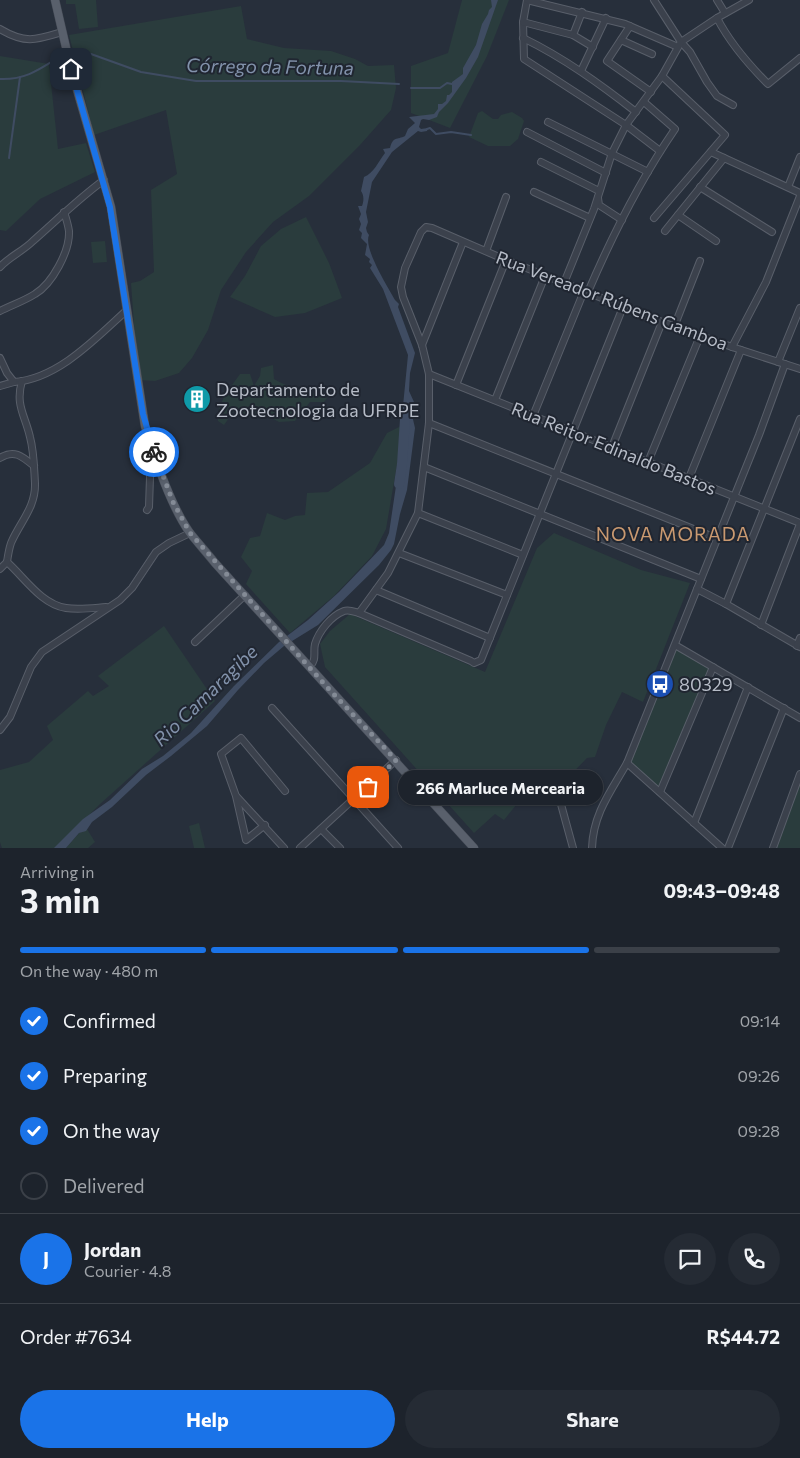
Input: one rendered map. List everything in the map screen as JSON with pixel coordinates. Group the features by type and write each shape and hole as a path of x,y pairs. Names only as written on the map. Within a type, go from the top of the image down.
{"main road":[{"path":"55,0 62,32 104,180 115,231 143,414 151,445 173,502 190,533 474,848"}],"street":[{"path":"660,151 626,125 524,59 523,22 527,0 606,18 679,45 690,52 717,96 732,105"},
{"path":"654,0 679,45"},
{"path":"717,0 725,13"},
{"path":"564,283 590,218 612,153 626,125 662,76 679,45 717,18 748,0"},
{"path":"573,35 582,12"},
{"path":"581,71 606,18"},
{"path":"717,18 748,64 768,84 800,58"},
{"path":"523,22 573,35 593,47"},
{"path":"630,26 607,61 651,92"},
{"path":"0,29 22,39 38,38 62,32"},
{"path":"523,38 548,50 596,80 636,112"},
{"path":"621,40 652,54"},
{"path":"654,218 725,135 662,76"},
{"path":"533,416 586,292 648,172 675,129 644,102"},
{"path":"548,122 648,172"},
{"path":"527,132 606,173"},
{"path":"711,152 788,187 800,195 766,282 732,347"},
{"path":"788,187 800,157"},
{"path":"665,231 724,158"},
{"path":"541,162 599,191"},
{"path":"2,263 33,242 64,212 104,180"},
{"path":"700,188 772,232"},
{"path":"599,191 599,205 622,220"},
{"path":"534,192 590,218"},
{"path":"486,251 506,197"},
{"path":"0,311 36,294 48,284 56,271 68,241 69,231 64,212"},
{"path":"678,215 716,241"},
{"name":"Rua Vereador Rúbens Gamboa","path":"422,345 403,297 401,287 405,268 421,232 426,227 674,327 800,369"},
{"path":"359,613 399,553 418,513 429,423 429,374 422,345 463,242"},
{"path":"456,384 506,260"},
{"path":"674,327 700,261"},
{"path":"495,400 546,276"},
{"path":"307,663 314,660 316,643 325,626 344,611 359,613 471,662 478,662 483,656 624,307"},
{"path":"778,362 800,308"},
{"path":"0,386 22,381 67,362 127,310"},
{"path":"612,447 662,322"},
{"path":"648,462 700,336"},
{"path":"689,478 741,350"},
{"path":"0,358 7,373 14,382"},
{"path":"592,848 596,820 601,806 627,763 786,364"},
{"name":"Rua Reitor Edinaldo Bastos","path":"429,374 800,524"},
{"path":"0,569 7,562 11,544 29,512 34,496 34,466 30,436 20,407 19,396 22,381"},
{"path":"726,604 800,419"},
{"path":"429,423 716,538"},
{"path":"147,510 149,507 151,445"},
{"path":"0,458 8,454 18,454 34,466"},
{"path":"424,466 700,579"},
{"path":"418,513 523,555"},
{"path":"761,625 800,524"},
{"path":"0,730 10,718 24,681 36,660 50,646 120,600 132,588 156,552 169,543 190,533"},
{"path":"399,553 507,595"},
{"path":"7,562 35,590 54,605 71,608 107,607"},
{"path":"697,588 798,647 800,638"},
{"path":"376,590 490,638"},
{"path":"195,642 245,595"},
{"path":"675,645 800,718"},
{"path":"660,792 713,667"},
{"path":"694,823 748,687"},
{"path":"272,708 398,848"},
{"path":"728,848 784,708"},
{"path":"264,825 246,840 236,796 221,754 241,738 285,791"},
{"path":"300,848 396,760"},
{"path":"627,763 722,848"},
{"path":"773,848 800,774"},
{"path":"236,796 284,848"},
{"path":"559,797 573,848"},
{"path":"321,829 340,848"}],"shaded area":[{"path":"66,0 96,0 98,27 79,29 75,4 66,4"},
{"path":"462,0 509,0 487,56 450,128 411,113 411,66 448,53"},
{"path":"241,6 247,39 284,48 331,51 355,59 368,66 394,65 396,88 391,110 360,145 309,196 273,222 246,252 221,290 208,330 192,358 179,373 155,381 138,380 131,283 140,281 154,272 151,190 177,174 166,110 94,135 69,35"},
{"path":"0,56 49,64 58,149 86,143 95,172 40,199 6,231 0,230"},
{"path":"482,111 493,119 498,119 501,115 512,112 522,118 524,121 518,139 510,146 488,146 469,137 478,113"},
{"path":"306,217 329,263 342,298 305,313 275,317 230,297 245,276 261,246 281,229"},
{"path":"105,241 107,262 93,263 91,242"},
{"path":"273,365 274,379 286,385 327,398 324,402 310,402 295,421 279,422 268,416 250,417 234,411 224,425 218,421 219,408 240,374 250,374 254,386 260,376 261,368"},
{"path":"401,426 399,453 386,529 372,556 334,596 290,633 246,584 252,571 241,557 250,538 260,536 267,513 285,520 305,515 307,493 328,492 370,463 387,433"},
{"path":"554,533 641,570 690,583 643,702 622,692 606,725 595,757 587,758 546,800 530,788 504,820 495,814 474,833 325,667 320,644 330,631 350,614 485,672 537,548"},
{"path":"164,626 215,701 100,804 56,848 2,848 0,842 0,770 29,762 53,740 47,726 88,691 93,696 109,686 98,676"},
{"path":"676,647 709,668 659,788 630,763"},
{"path":"800,784 800,848 777,848"},
{"path":"199,823 205,848 194,848 189,826"},
{"path":"87,829 95,842 88,848 66,848 79,833"}],"water":[{"name":"Rio Camaragibe","path":"491,0 498,0 478,57 466,78 437,117 421,120 419,127 421,129 428,128 427,131 418,131 392,152 372,182 366,212 368,222 366,228 373,258 395,300 399,304 398,307 415,353 410,373 409,391 414,402 412,415 415,428 407,490 391,550 379,565 318,625 284,646 264,663 207,726 146,775 112,807 92,822 86,831 79,833 66,848 54,848 83,819 110,800 142,769 163,756 191,733 234,686 279,642 308,620 339,592 384,545 389,533 397,479 407,455 406,432 403,431 403,406 408,355 383,289 370,268 372,265 369,262 370,259 365,255 367,244 361,238 362,233 359,230 361,214 358,206 362,206 363,202 361,191 364,177 376,167 385,153 383,149 390,148 394,140 405,136 408,129 415,123 409,117 434,114 438,109 438,104 446,101 447,95 452,92 452,82 463,74 463,68 476,45 482,24 492,7"}],"waterway":[{"name":"Córrego da Fortuna","path":"71,55 91,54 141,72 196,81 341,81 399,84"},
{"name":"Córrego da Fortuna","path":"0,79 25,76 61,56 66,56"},
{"path":"9,158 20,77"},
{"name":"Córrego da Fortuna","path":"411,88 440,88 447,83 452,84"},
{"path":"427,129 430,128 436,134 451,132 471,135"},
{"name":"Rio Camaragibe","path":"399,484 405,419"}],"way so far":[{"path":"154,452 173,502 190,533 326,686 396,760 368,787"}],"place":[{"name":"Departamento de Zootecnologia da UFRPE","path":"197,399"},
{"name":"80329","path":"660,684"},
{"name":"266 Marluce Mercearia","path":"368,787"}],"district":[{"name":"NOVA MORADA","path":"673,533"}],"route":[{"path":"71,69 104,180 110,207 145,426 154,452"}]}
